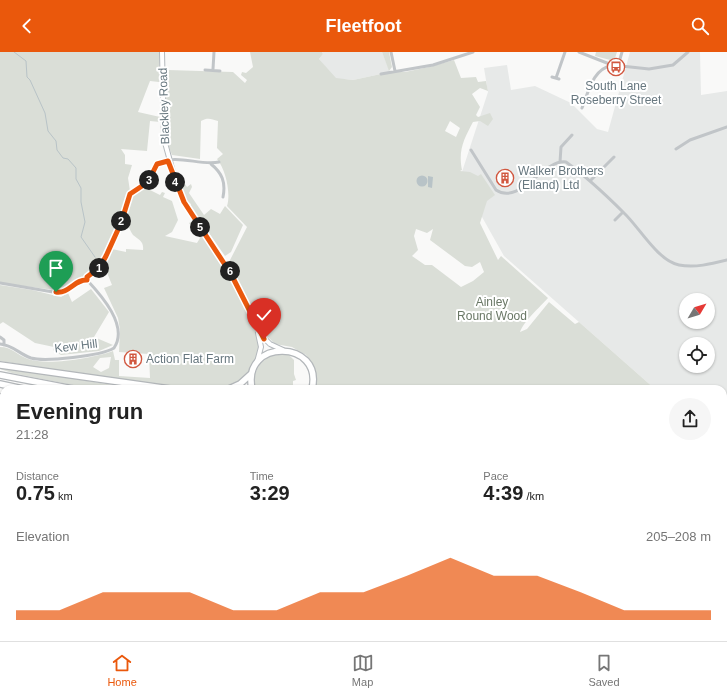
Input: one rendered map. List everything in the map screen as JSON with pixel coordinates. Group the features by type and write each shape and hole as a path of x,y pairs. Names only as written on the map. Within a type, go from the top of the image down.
{"highway":[{"path":"238,385 252,372 256,364 268,354 283,350 296,354 306,362 313,377 312,385"},
{"path":"0,365 142,385"},
{"path":"252,372 252,385"},
{"path":"0,376 51,385"}],"street":[{"name":"Blackley Road","path":"162,52 163,127 168,161 184,202 231,274 257,328 269,343 283,350"},
{"path":"213,69 214,52"},
{"path":"391,52 395,71"},
{"path":"381,74 433,65 473,52"},
{"path":"556,78 565,52"},
{"path":"578,52 612,65 649,69 673,65 688,52"},
{"path":"618,66 622,52"},
{"path":"582,108 592,79 612,65"},
{"path":"205,70 213,69 220,71"},
{"path":"676,149 690,140 727,127"},
{"path":"560,162 561,148 572,135"},
{"path":"471,150 496,190 502,194 514,192 555,163 566,162 590,181 623,212 659,254 677,265 701,266 727,260"},
{"path":"590,181 614,157"},
{"path":"0,283 59,293 65,292 81,281 87,280 88,276 100,267 119,228 132,192 148,182 157,164 177,159 211,164 219,162"},
{"path":"211,164 222,175 225,188 223,197"},
{"path":"615,220 623,212"},
{"name":"Kew Hill","path":"4,344 13,346 26,356 40,359 91,355 114,348 117,342 115,320 102,297 87,280"},
{"name":"Blackley Road","path":"256,364 261,347 257,328"},
{"path":"0,337 4,340 4,344 0,344"}],"shaded area":[{"path":"322,52 382,52 390,72 353,80 338,80 333,77 319,59 323,54"},
{"path":"630,52 700,52 701,95 727,91 727,385 650,385 504,256 460,178 488,92 484,68 507,65 511,90 535,86 571,103 597,129 608,132"},
{"path":"420,176 424,176 426,177 426,185 420,186 417,183 417,179"},
{"path":"428,176 433,177 432,188 428,187"}],"green space":[{"path":"0,52 160,52 159,82 150,81 138,112 160,117 160,122 150,121 147,151 121,149 125,155 125,164 132,165 128,178 130,191 122,216 120,219 114,218 112,224 117,226 117,229 99,265 83,278 62,291 0,283"},
{"name":"Ainley Round Wood","path":"250,52 322,52 323,54 319,59 336,78 353,80 390,72 405,72 454,60 461,78 476,77 478,82 486,81 488,91 480,88 472,94 480,107 476,115 478,117 490,113 493,119 488,126 480,121 473,122 461,151 462,170 460,171 470,172 478,176 481,174 495,195 487,201 480,223 498,260 501,256 548,298 529,319 520,332 527,329 549,302 575,324 579,322 650,385 316,385 316,371 306,355 292,347 275,344 263,332 229,262 247,227 227,206 227,182 223,169 217,159 223,154 217,148 218,121 208,119 201,121 200,159 172,155 166,134 164,112 165,67 168,70 233,72 245,83 247,80 241,75 242,72 246,73 253,67","holes":["450,121 460,128 456,137 445,131","416,229 427,233 433,229 430,240 465,266 472,267 480,262 484,272 473,281 461,287 432,265 425,265 412,256 418,250 414,236"]},
{"path":"382,52 389,52 392,67 389,71"},
{"path":"596,52 617,52 614,61 595,56"},
{"path":"179,181 183,181 187,187 191,184 192,187 189,193 204,215 211,209 220,214 225,206 243,225 231,252 225,256 190,206 191,204 188,202"},
{"path":"146,188 160,195 162,192 165,193 163,197 172,201 178,220 172,232 165,236 197,243 200,238 189,223 193,221 231,276 248,308 254,323 259,345 256,360 248,374 235,384 152,384 101,378 0,361 0,347 11,350 28,359 47,362 83,358 113,351 115,360 119,360 119,376 150,378 149,354 119,352 120,330 118,318 104,288 112,285 104,265 112,249 126,252 126,249 143,250 142,243 133,235 125,219 133,194","holes":["111,357 109,368 101,372 93,367 100,358"]},
{"path":"0,285 32,290 61,297 68,293 72,302 91,289 109,312 94,337 113,345 99,351 61,355 53,350 54,347 35,343 3,322 0,324"},
{"path":"276,353 288,354 294,360 294,374 296,380 293,381 293,385 254,385 254,377 258,367"},
{"path":"0,367 113,385 73,385 12,373 0,369"}],"waterway":[{"path":"14,52 26,61 27,77 30,80 45,113 48,131 56,141 57,150 63,158 68,159 76,168 76,179 81,188 81,202 85,222 81,237 95,257"}],"place":[{"name":"South Lane Roseberry Street","path":"616,67"},
{"name":"Walker Brothers (Elland) Ltd","path":"505,178"},
{"name":"Action Flat Farm","path":"133,359"}],"route":[{"path":"56,292 59,293 69,290 81,281 87,280 88,276 101,266 119,228 132,192 148,182 157,164 168,161 184,202 222,258 242,292 257,328 264,339"}]}
